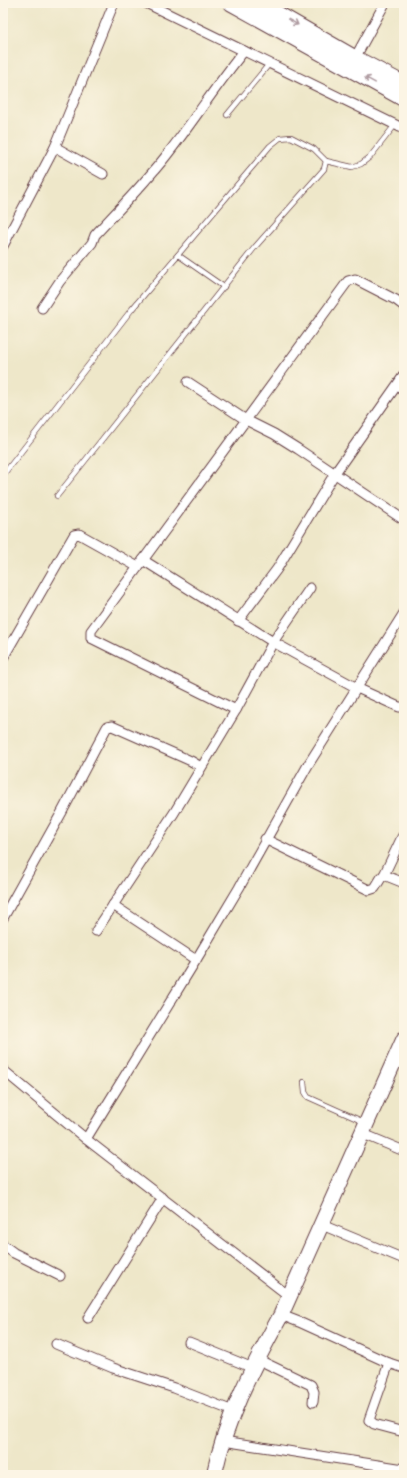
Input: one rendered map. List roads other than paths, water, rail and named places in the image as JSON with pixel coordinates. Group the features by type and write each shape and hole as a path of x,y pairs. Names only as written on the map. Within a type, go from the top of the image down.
{"highway":[{"path":"231,3 404,99"},
{"path":"259,3 404,84"},
{"path":"214,1475 217,1459 233,1412 255,1364 281,1315 363,1128 400,1057 404,1039"}],"street":[{"path":"3,246 55,147 114,3"},
{"path":"146,3 404,130"},
{"path":"356,58 385,3"},
{"path":"42,308 60,281 92,244 95,235 167,155 244,50"},
{"path":"55,147 103,174"},
{"path":"236,710 91,638 91,631 348,282 355,279 396,300 404,306"},
{"path":"238,621 277,569 335,473 404,375"},
{"path":"188,382 246,420 274,434 404,520"},
{"path":"3,658 74,535 79,534 140,564 273,642 357,688 399,707 404,707"},
{"path":"96,931 202,767 236,710 273,642 310,588"},
{"path":"86,1139 240,888 265,839 308,765 404,613"},
{"path":"3,918 62,812 106,727 112,726 202,767"},
{"path":"265,839 369,890 375,888 384,875 402,837"},
{"path":"384,875 404,883"},
{"path":"113,905 196,960"},
{"path":"3,1070 86,1139 289,1296"},
{"path":"363,1128 404,1151"},
{"path":"88,1318 163,1198"},
{"path":"322,1224 404,1259"},
{"path":"3,1246 60,1276"},
{"path":"281,1315 389,1363 404,1368"},
{"path":"189,1342 311,1385 314,1392 314,1402"},
{"path":"56,1344 113,1368 174,1388 233,1412"},
{"path":"389,1363 369,1420 374,1424 404,1432"},
{"path":"223,1441 404,1469"}],"lane":[{"path":"227,115 270,63"},
{"path":"3,475 132,309 270,146 280,138 291,137 314,149 326,161 352,166 361,164 370,156 395,125"},
{"path":"58,496 255,247 324,169 326,161"},
{"path":"178,255 224,287"},
{"path":"304,1082 306,1095 308,1097 363,1128"}]}
